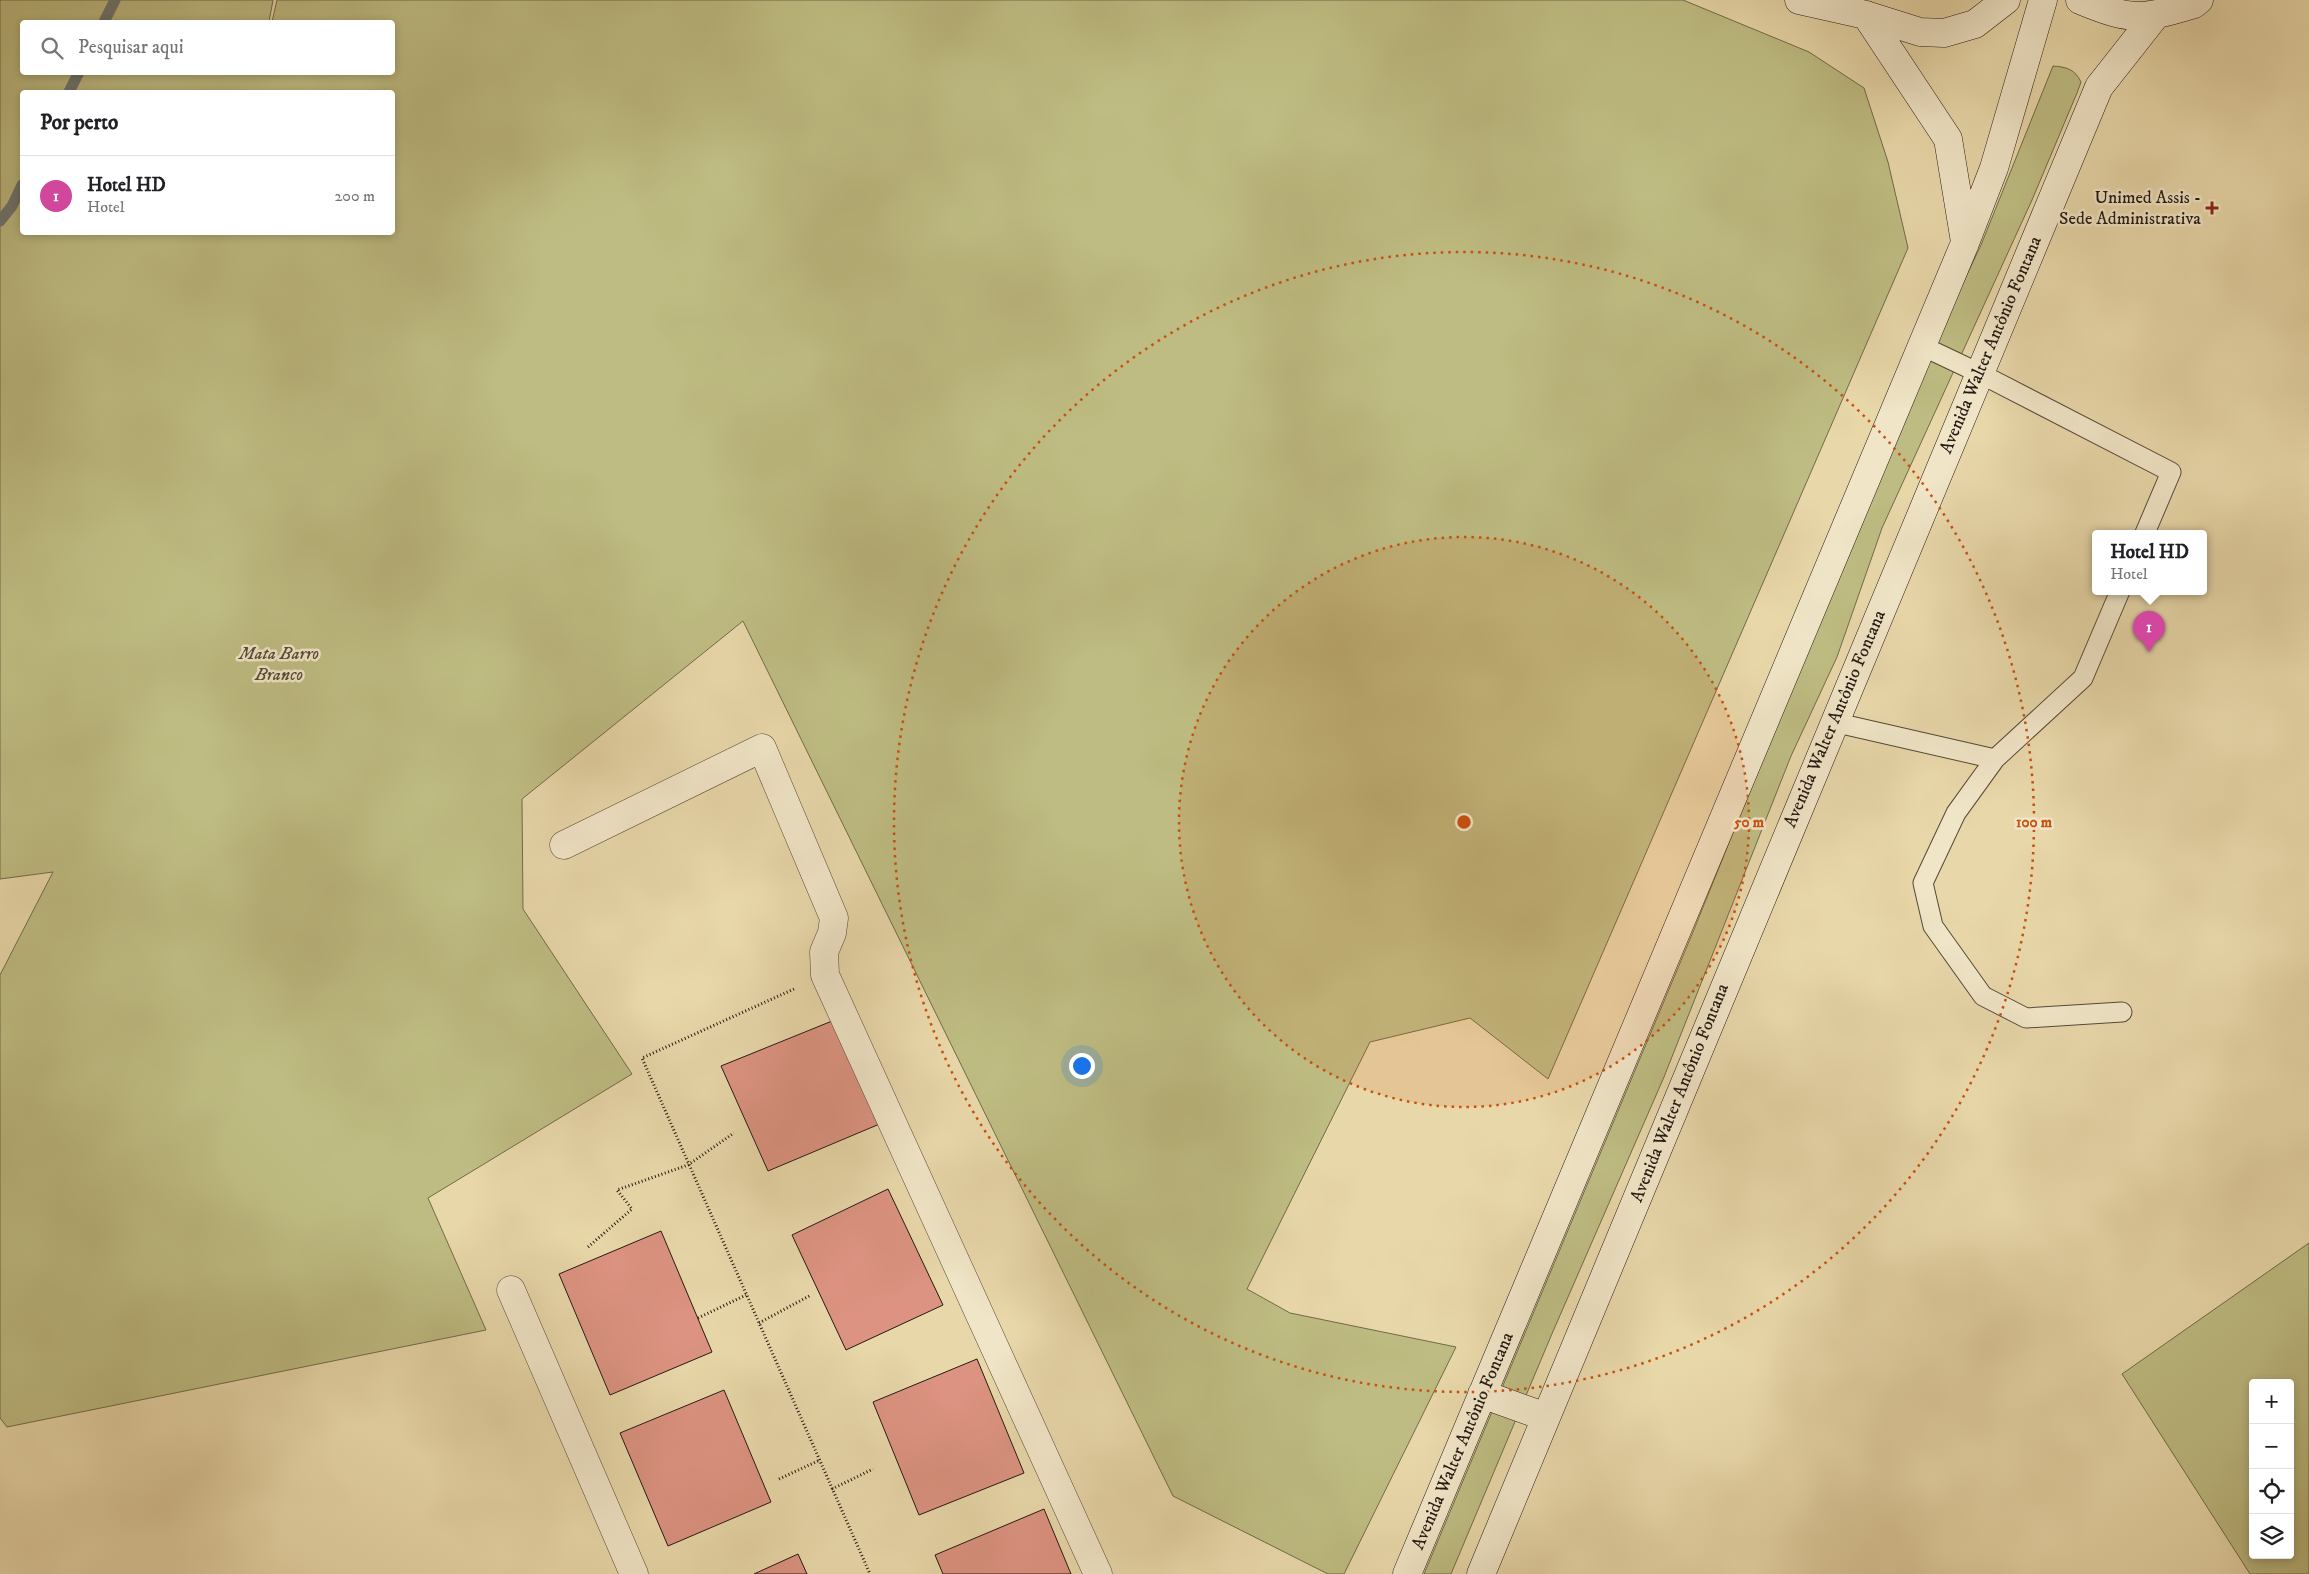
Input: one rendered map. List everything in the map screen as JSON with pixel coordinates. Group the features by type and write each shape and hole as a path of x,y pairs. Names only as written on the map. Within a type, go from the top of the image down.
{"main road":[{"path":"1799,0 1866,15 1920,32 1944,33 1975,24 2006,0"},
{"name":"Avenida Walter Antônio Fontana","path":"1408,1574 1965,243 1994,168 2043,0"},
{"path":"2080,0 2113,14 2134,17 2155,16 2194,4 2199,0"},
{"path":"1866,15 1948,139 1965,243"},
{"name":"Avenida Walter Antônio Fontana","path":"1481,1574 1833,722 2099,87 2155,16"},
{"path":"564,845 762,748 834,918 832,933 824,952 825,975 1098,1574"},
{"path":"511,1290 634,1574"},
{"path":"1482,1394 1546,1417"}],"lane":[{"path":"1922,346 1979,373 2171,472 2145,530"},
{"path":"2118,595 2083,678 1995,759 1956,813 1924,883 1933,926 1983,996 2026,1018 2122,1012"},
{"path":"1833,722 1995,759"}],"path":[{"path":"825,975 642,1058 870,1574"},
{"path":"588,1247 632,1209 617,1190 688,1165 734,1133"},
{"path":"698,1318 746,1295"},
{"path":"759,1323 811,1295"},
{"path":"779,1479 820,1460"},
{"path":"832,1489 873,1469"}],"green space":[{"name":"Mata Barro Branco","path":"0,0 273,0 269,20 20,20 20,75 395,75 395,20 272,20 277,0 1683,0 1809,52 1864,88 1888,162 1908,248 1548,1079 1470,1018 1370,1042 1247,1289 1290,1313 1456,1347 1344,1574 1328,1574 1173,1496 743,621 522,799 523,909 632,1074 428,1198 486,1330 7,1427 0,1418 0,975 53,872 0,879"},
{"path":"2053,66 2066,68 2076,74 2081,82 2077,93 2032,200 1882,528 1837,657 1791,756 1664,1077 1551,1336 1451,1574 1424,1574 1693,932 1909,397 1981,245"},
{"path":"2309,1243 2309,1574 2250,1574 2122,1374"}],"building":[{"path":"837,1019 882,1123 768,1171 721,1066"},
{"path":"888,1189 943,1305 846,1350 792,1235"},
{"path":"661,1231 712,1352 610,1395 559,1274"},
{"path":"977,1359 1024,1473 919,1515 873,1402"},
{"path":"724,1390 771,1502 668,1546 620,1433"},
{"path":"1044,1509 1071,1574 943,1574 935,1555"},
{"path":"798,1554 807,1574 754,1574"}],"waterway":[{"path":"105,20 115,0"},
{"path":"70,90 78,75"},
{"path":"0,221 12,206 20,189"}],"place":[{"name":"Unimed Assis - Sede Administrativa","path":"2212,208"},
{"name":"Hotel HD","path":"2149,652"}]}
